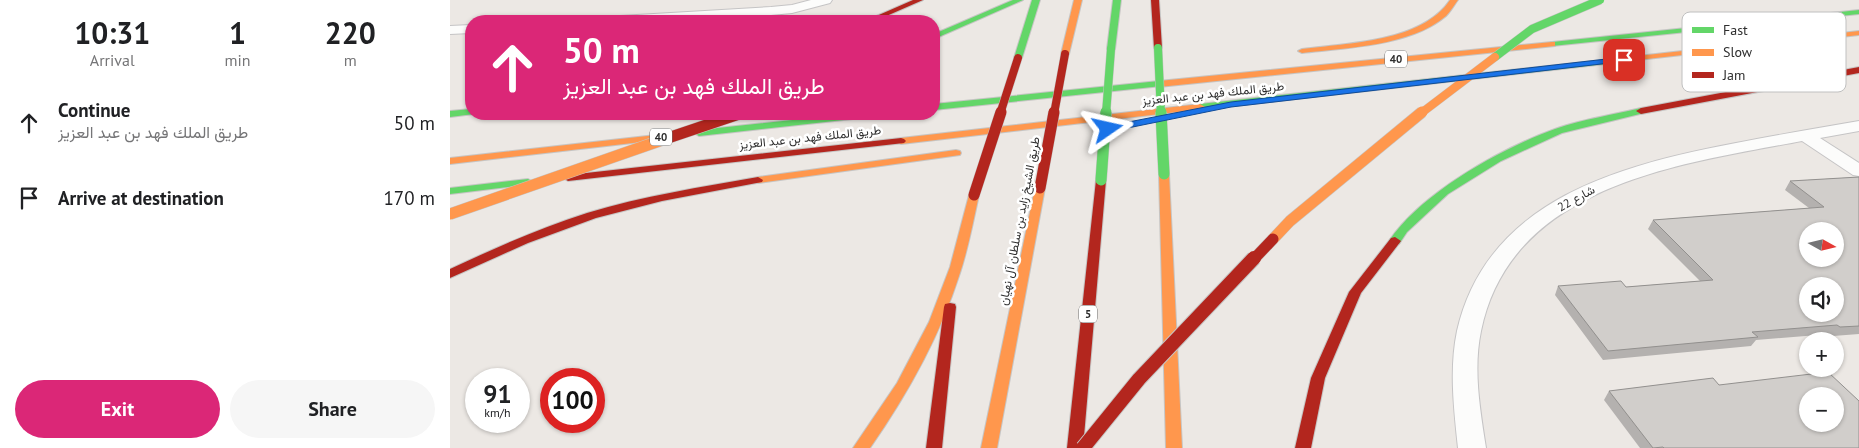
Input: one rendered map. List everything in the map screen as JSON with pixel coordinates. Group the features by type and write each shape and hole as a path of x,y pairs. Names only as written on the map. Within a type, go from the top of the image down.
{"highway":[{"path":"883,15 918,0"},
{"path":"940,34 1019,0"},
{"path":"934,448 954,276 974,195 1036,0"},
{"name":"طريق الشيخ زايد بن سلطان آل نهيان","path":"989,448 1065,54 1078,0"},
{"name":"5","path":"1076,448 1117,0"},
{"path":"1287,52 1358,44 1411,32 1442,16 1448,11 1454,0"},
{"path":"1083,448 1139,379 1290,221 1426,108 1532,29 1600,0"},
{"path":"1156,3 1174,448"},
{"name":"طريق الملك فهد بن عبد العزيز","path":"1846,13 1859,12"},
{"name":"طريق الملك فهد بن عبد العزيز","path":"940,106 1682,30"},
{"name":"طريق الملك فهد بن عبد العزيز","path":"1846,34 1859,33"},
{"name":"طريق الملك فهد بن عبد العزيز","path":"450,191 1682,53"},
{"path":"1152,69 1170,67"},
{"path":"1846,72 1859,70"},
{"path":"1095,77 1124,73"},
{"path":"940,101 1076,80"},
{"path":"1303,448 1318,378 1355,292 1403,230 1444,192 1497,159 1559,131 1645,110 1741,92"},
{"path":"1089,132 1231,105"},
{"path":"450,114 465,113"},
{"path":"450,214 722,120"},
{"name":"طريق الملك فهد بن عبد العزيز","path":"450,161 810,120"},
{"path":"1040,140 1060,137"},
{"path":"450,274 473,261 572,223 663,198 748,183 1001,147"},
{"path":"861,448 876,429 907,380 923,349 954,276"}],"street":[{"path":"704,15 771,11 826,0"},
{"path":"450,30 465,29"},
{"name":"شارع 22","path":"1472,448 1465,380 1469,330 1486,282 1510,247 1548,214 1570,200 1622,176 1683,158 1859,126"},
{"path":"1805,136 1859,171"}],"building":[{"path":"1859,177 1859,326 1840,327 1837,325 1752,332 1758,337 1608,351 1558,286 1621,281 1626,287 1713,280 1653,220 1824,207 1790,181"},
{"path":"1799,375 1799,377 1833,377 1859,401 1859,448 1653,448 1609,391 1713,378 1719,385"}],"traffic: fast":[{"path":"940,34 1019,0"},
{"path":"1018,58 1036,0"},
{"path":"1111,49 1117,0"},
{"path":"1495,57 1532,29 1600,0"},
{"path":"1846,13 1859,12"},
{"path":"1552,44 1682,30"},
{"path":"1158,48 1164,174"},
{"path":"1101,180 1111,49"},
{"path":"1200,107 1629,59"},
{"path":"940,106 1159,84"},
{"path":"1395,241 1403,230 1444,192 1497,159 1559,131 1641,111"},
{"path":"450,114 465,113"},
{"path":"699,133 817,120"},
{"path":"450,191 528,182"}],"traffic: slow":[{"path":"1065,54 1078,0"},
{"path":"1302,51 1378,41 1417,30 1445,13 1454,0"},
{"path":"1846,34 1859,33"},
{"path":"1159,84 1552,44"},
{"path":"1629,59 1682,53"},
{"path":"1273,239 1290,221 1427,108 1495,57"},
{"path":"901,141 1200,107"},
{"path":"450,161 656,138"},
{"path":"450,214 662,140"},
{"path":"758,180 956,153"},
{"path":"1164,174 1174,448"},
{"path":"989,448 1040,188"},
{"path":"861,448 889,408 914,366 945,300 962,246 974,195"}],"traffic: jam":[{"path":"883,15 919,0"},
{"path":"1155,0 1158,48"},
{"path":"1040,188 1065,54"},
{"path":"974,195 1018,58"},
{"path":"1846,72 1859,70"},
{"path":"1641,111 1742,92"},
{"path":"662,140 721,120"},
{"path":"568,178 901,141"},
{"path":"450,274 524,240 592,216 662,198 758,180"},
{"path":"1075,448 1101,180"},
{"path":"1083,448 1139,379 1273,239"},
{"path":"1303,448 1318,378 1355,292 1395,241"},
{"path":"934,448 950,307"}],"route":[{"path":"1108,129 1231,105 1624,60"}]}
